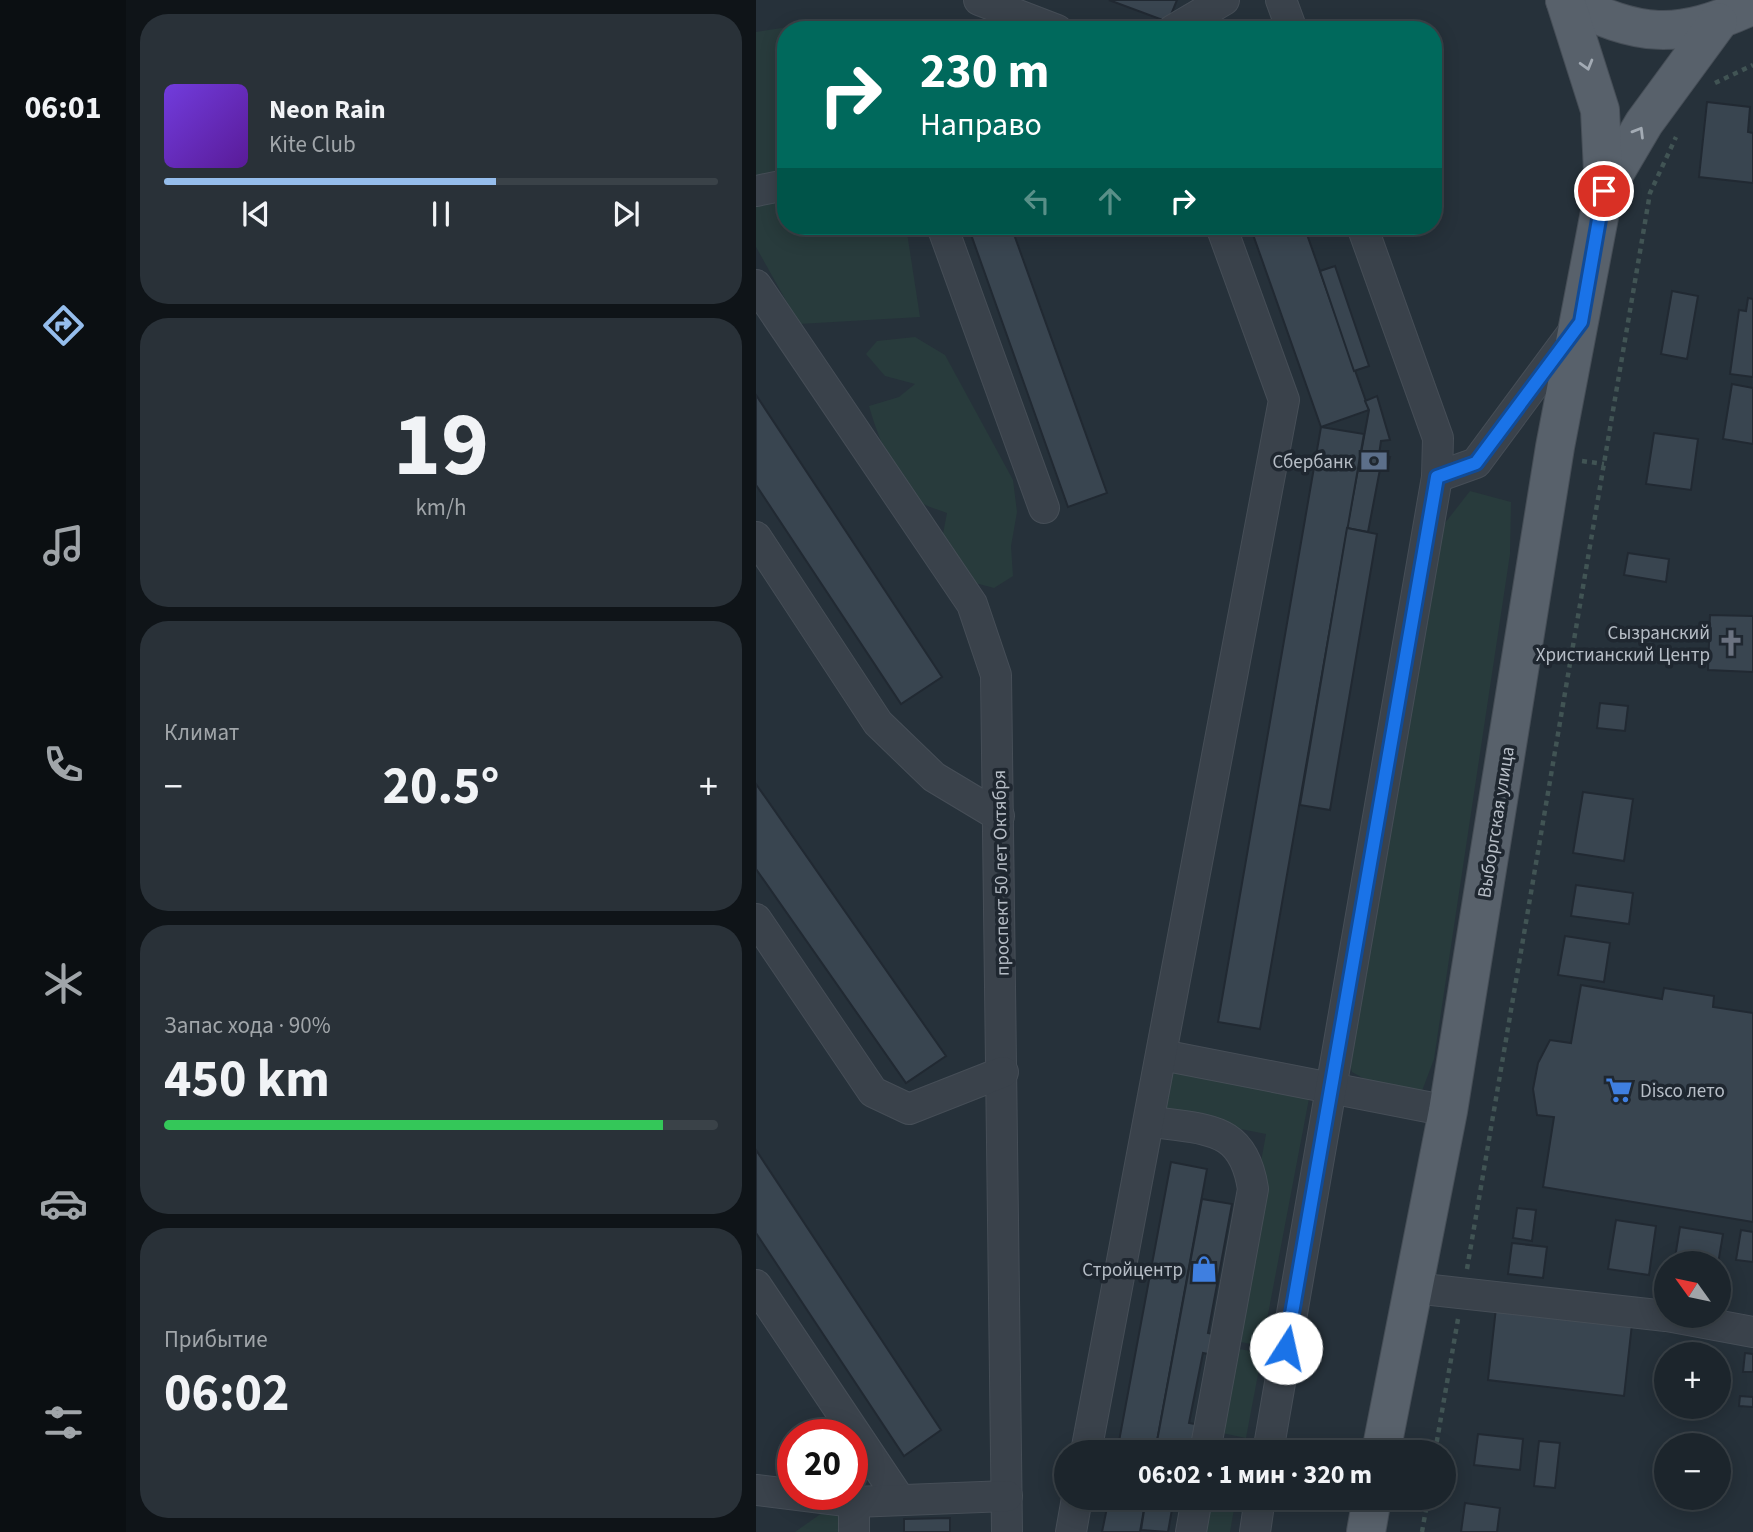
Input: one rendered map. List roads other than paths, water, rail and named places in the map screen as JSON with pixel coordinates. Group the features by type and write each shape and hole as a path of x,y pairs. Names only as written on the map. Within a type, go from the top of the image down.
{"main road":[{"path":"1565,0 1615,23 1669,32 1718,22 1753,5"},
{"path":"1565,0 1600,110 1604,191"},
{"path":"1604,191 1644,122 1718,22"},
{"name":"Выборгская улица","path":"1383,1440 1448,1111 1555,447 1604,191"},
{"path":"1366,1532 1370,1510"}],"street":[{"path":"979,0 1034,21"},
{"path":"1188,21 1224,0"},
{"path":"1281,0 1289,21"},
{"path":"756,191 777,187"},
{"path":"945,235 1044,508"},
{"path":"1088,1440 1284,400 1224,235"},
{"path":"1270,1440 1437,477 1437,438 1365,235"},
{"name":"проспект 50 лет Октября","path":"756,285 972,604 996,675 1007,1532"},
{"path":"1437,477 1476,463 1581,322"},
{"path":"756,537 878,723 934,777 999,816"},
{"path":"756,919 873,1092 908,1109 1003,1072"},
{"path":"1161,1055 1448,1111"},
{"path":"1149,1121 1216,1133 1233,1140 1250,1169 1253,1189 1207,1440"},
{"path":"756,1285 900,1500"},
{"path":"1413,1288 1654,1315"},
{"path":"1731,1328 1753,1332"},
{"path":"756,1490 777,1493"},
{"path":"868,1501 1007,1496"},
{"path":"854,1510 854,1532"},
{"path":"1070,1532 1075,1510"},
{"path":"1191,1532 1195,1510"},
{"path":"1255,1532 1258,1510"}],"place":[{"name":"Сбербанк","path":"1374,461"},
{"name":"Сызранский Христианский Центр","path":"1731,643"},
{"name":"Disco лето","path":"1619,1090"},
{"name":"Стройцентр","path":"1204,1269"}]}
